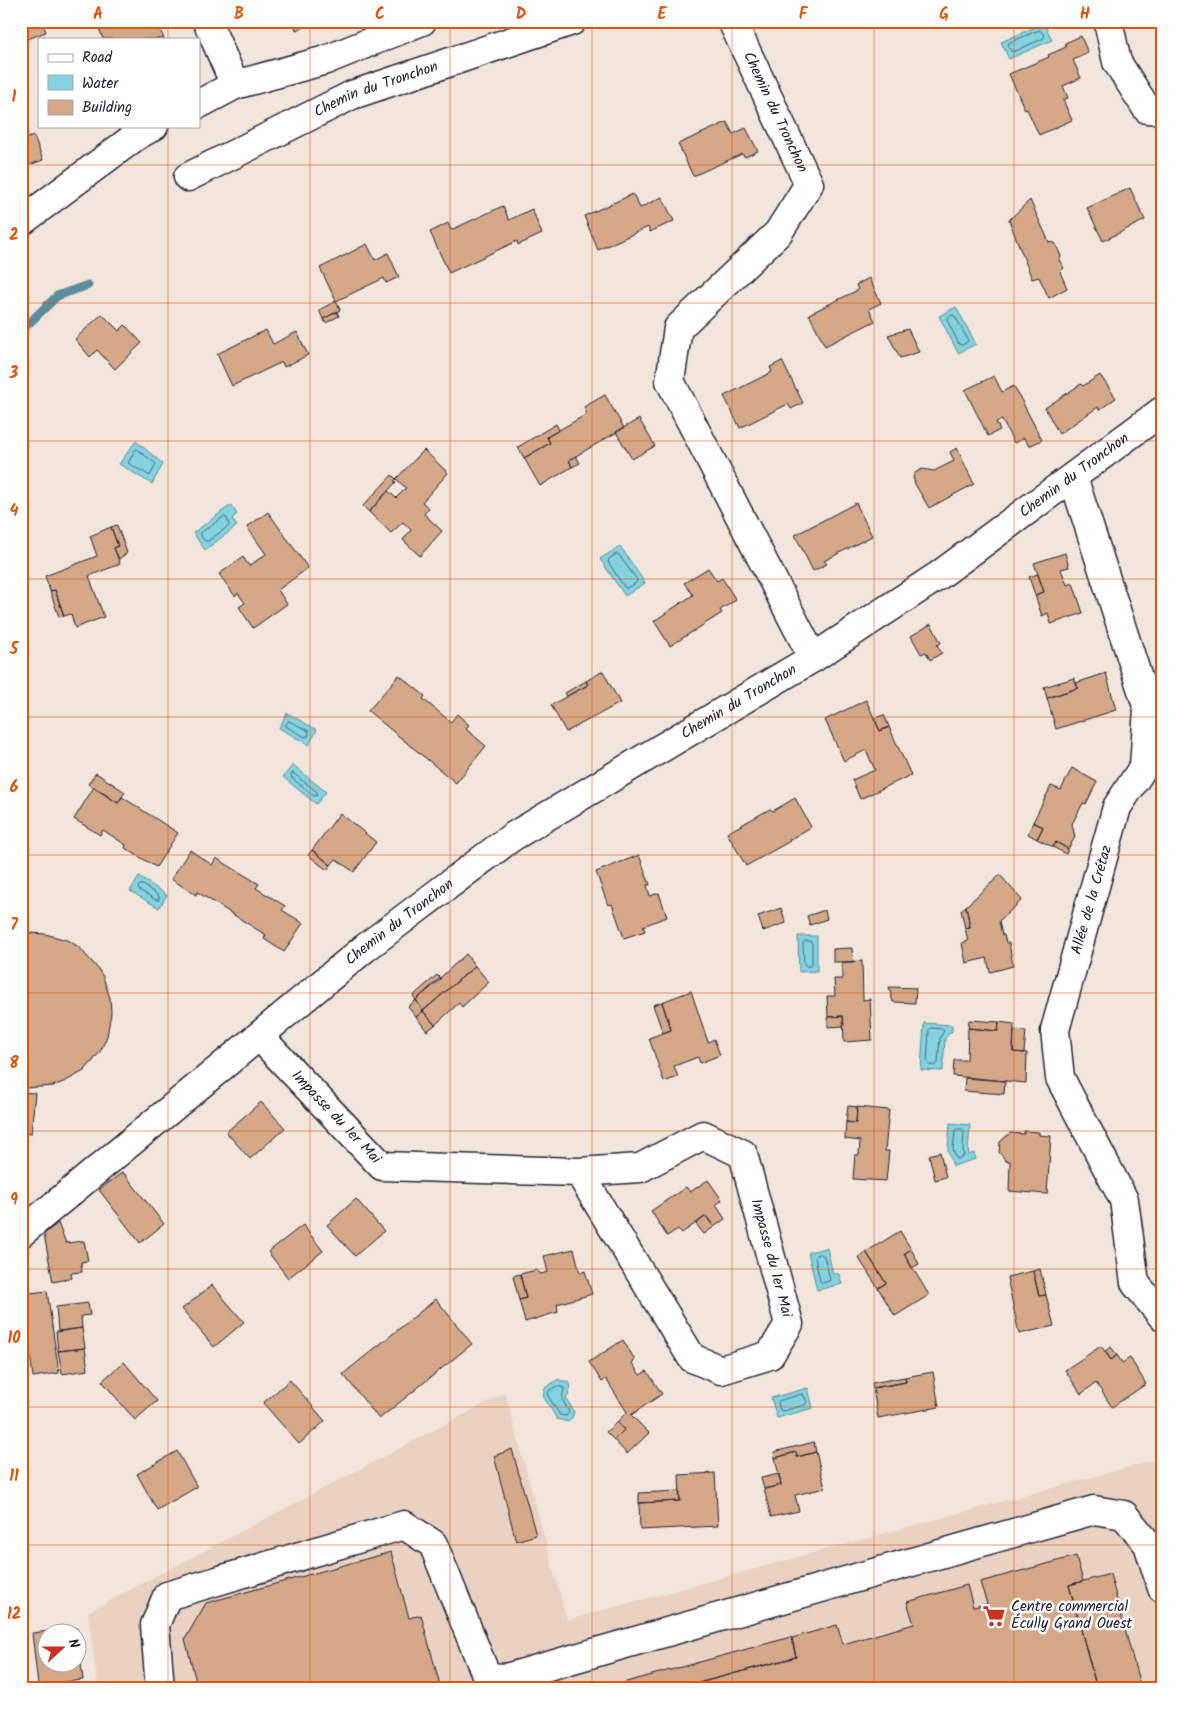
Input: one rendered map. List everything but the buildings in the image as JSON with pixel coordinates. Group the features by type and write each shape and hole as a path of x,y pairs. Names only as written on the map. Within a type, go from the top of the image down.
{"street":[{"path":"207,21 235,85"},
{"path":"200,103 235,85 326,60 422,21"},
{"name":"Chemin du Tronchon","path":"188,177 352,95 572,21"},
{"name":"Chemin du Tronchon","path":"732,21 809,184 778,233 678,328 670,381 813,658"},
{"path":"1108,21 1117,62 1147,109 1162,110"},
{"path":"21,222 136,136 150,128"},
{"name":"Chemin du Tronchon","path":"21,1233 365,948 512,837 813,658 938,576 1162,411"},
{"name":"Allée de la Crétaz","path":"1073,477 1148,709 1144,766 1118,807 1055,1030 1060,1078 1124,1200 1134,1283 1162,1316"},
{"name":"Impasse du 1er Mai","path":"259,1036 382,1166 579,1172 640,1168 703,1136 742,1154 789,1324 770,1355 721,1370 692,1358 579,1172"},
{"path":"160,1689 155,1625 167,1596 404,1525 433,1544 487,1676 506,1678 1094,1510 1124,1515 1148,1544 1162,1588"}],"shaded area":[{"path":"505,1393 567,1620 1162,1458 1162,1689 98,1689 88,1612"}],"water":[{"path":"1044,23 1052,40 1009,59 1001,42"},
{"path":"956,307 976,344 958,353 939,316"},
{"path":"136,441 163,464 152,484 119,464"},
{"path":"231,505 237,514 232,519 237,526 205,550 193,533"},
{"path":"620,546 645,583 625,596 600,559"},
{"path":"287,713 317,730 309,745 279,728"},
{"path":"293,765 326,792 316,804 283,777"},
{"path":"139,877 167,895 159,908 130,891"},
{"path":"798,936 817,936 817,971 799,972"},
{"path":"924,1023 952,1025 952,1031 945,1038 943,1071 921,1070"},
{"path":"950,1123 970,1125 968,1150 969,1155 974,1153 976,1159 953,1166 948,1151"},
{"path":"827,1248 833,1274 839,1274 842,1284 817,1290 808,1252"},
{"path":"559,1379 561,1381 568,1381 570,1385 569,1395 566,1398 574,1412 568,1422 557,1419 543,1396 545,1388"},
{"path":"808,1388 813,1408 777,1418 771,1398"}],"waterway":[{"path":"21,333 57,296 88,285"}],"place":[{"name":"Centre commercial Écully Grand Ouest","path":"994,1616"}]}
